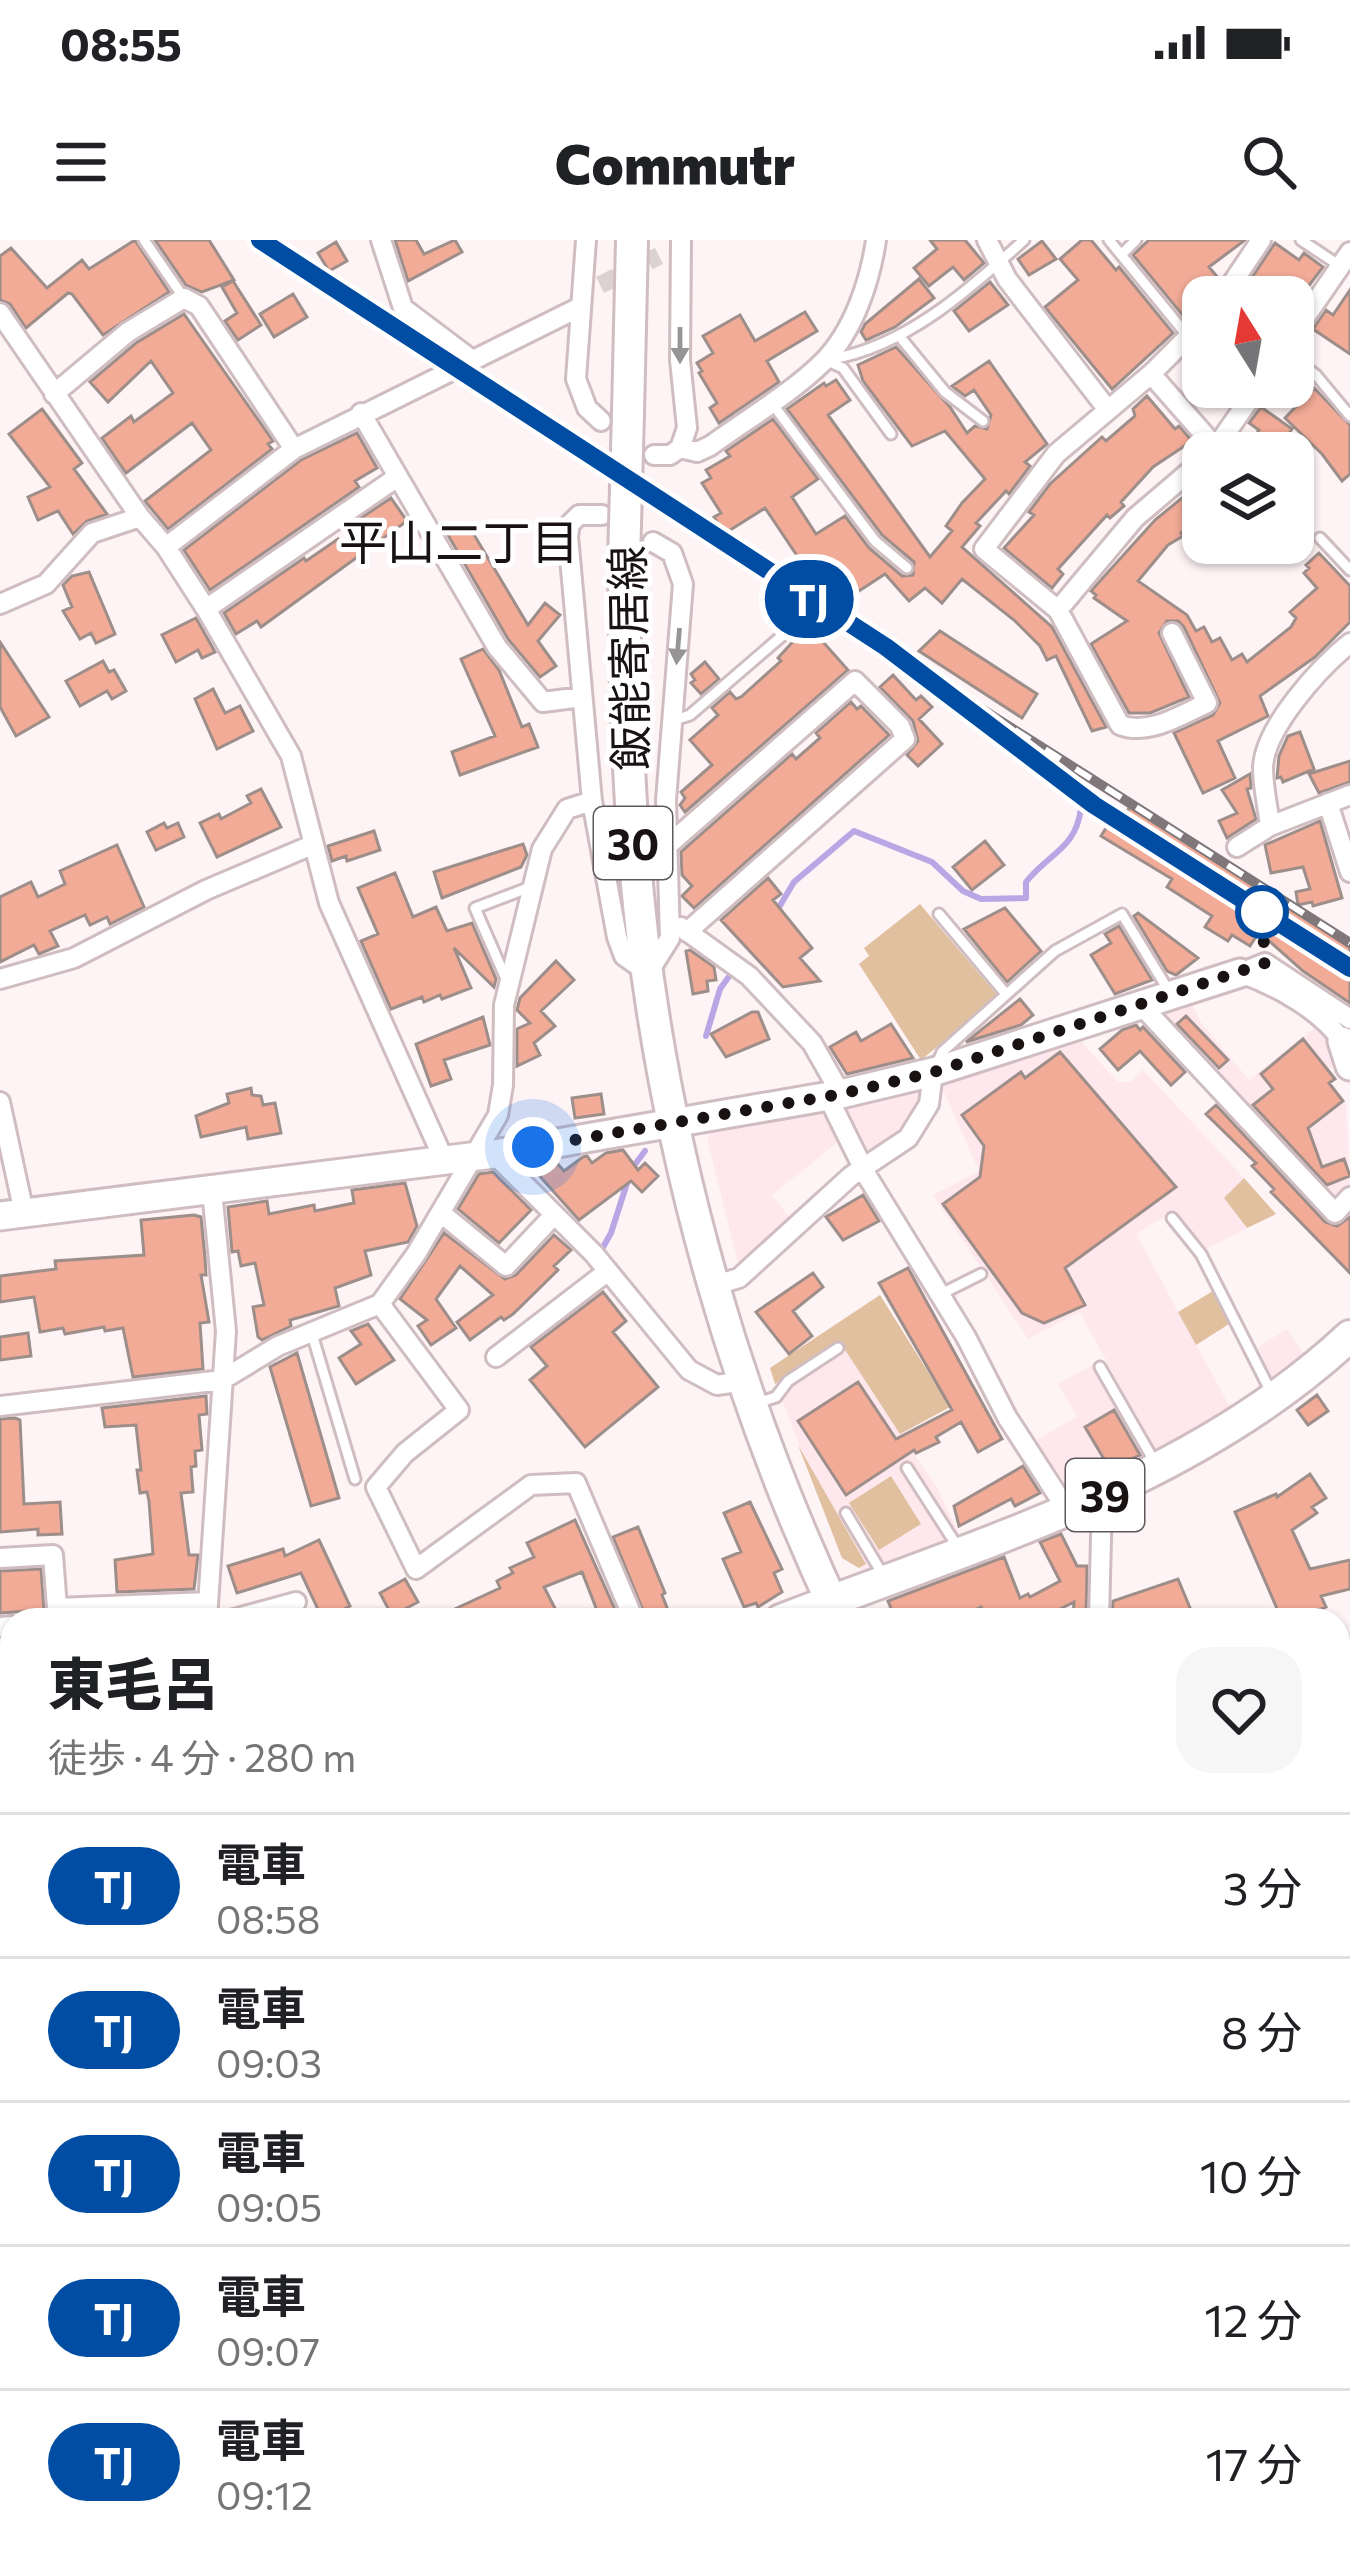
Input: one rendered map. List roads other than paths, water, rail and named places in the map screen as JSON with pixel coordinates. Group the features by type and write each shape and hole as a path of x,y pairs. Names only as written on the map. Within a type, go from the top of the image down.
{"main road":[{"name":"飯能寄居線","path":"632,240 615,417 624,560 628,775 648,973 674,1122 715,1285 749,1393 834,1608"},
{"name":"39","path":"838,1608 886,1580 1102,1496 1158,1467 1274,1398 1350,1336"}],"street":[{"path":"381,240 404,308 472,360"},
{"path":"586,240 591,285 580,307 576,379 587,408 615,417"},
{"path":"680,448 697,452 825,360 863,292 876,240"},
{"path":"987,240 1006,279 1108,410"},
{"path":"1236,276 1261,240"},
{"path":"654,455 670,455 680,448 687,428 680,360 681,248 659,256"},
{"path":"1314,304 1345,259"},
{"path":"54,394 128,332 184,298 199,306 294,449"},
{"path":"166,547 294,449 580,307"},
{"path":"0,313 140,517 166,547 291,756 329,903 470,1157 553,1216 608,1271 689,1370 749,1393"},
{"path":"1172,633 1207,703 1166,723 1127,729 1120,725 1058,610 984,549 1056,454 1182,346"},
{"path":"1151,374 1194,432"},
{"path":"361,413 496,647 543,702 582,697"},
{"path":"206,609 396,478"},
{"path":"1058,610 1135,518 1182,478"},
{"path":"602,514 579,515 570,524 568,536 592,801 624,956 648,973 679,927 904,739 900,726 855,681 666,847"},
{"path":"0,604 46,584 92,533 140,517"},
{"path":"653,542 671,553 683,584 666,847 679,927 749,976 812,1043 862,1168 941,1294 1007,1417 1067,1510"},
{"path":"1270,826 1263,766 1274,734 1285,713 1350,643"},
{"path":"1237,847 1270,826 1350,795"},
{"path":"0,1406 222,1380 278,1346 380,1304 498,1115 503,1085 502,1020 542,849 567,809 592,801"},
{"path":"1328,802 1350,872"},
{"path":"0,979 74,958 206,890 312,845"},
{"path":"0,1102 12,1215 470,1157 834,1096 934,1072 1240,973 1258,979 1347,1036"},
{"path":"1140,1004 1335,1213 1350,1197"},
{"path":"715,1285 739,1278 799,1220 862,1168 908,1138 929,1104 934,1072"},
{"path":"207,1608 226,1331 212,1191"},
{"path":"441,1213 506,1266 553,1216"},
{"path":"496,1357 608,1271"},
{"path":"380,1304 459,1410 405,1453 376,1487 416,1569 531,1486 576,1483 629,1608"},
{"path":"1099,1608 1102,1496"},
{"path":"0,1558 52,1555 56,1608"},
{"path":"274,1608 296,1602"}],"lane":[{"path":"144,240 184,298"},
{"path":"825,360 858,354 900,337 1024,240"},
{"path":"1108,240 1182,329"},
{"path":"1121,255 1136,240"},
{"path":"1301,240 1345,259"},
{"path":"900,337 945,392 983,421"},
{"path":"825,360 843,368 891,434"},
{"path":"1314,374 1350,416"},
{"path":"771,402 875,541 907,568"},
{"path":"1320,538 1350,570"},
{"path":"672,721 690,715 805,616"},
{"path":"509,985 476,908 533,886"},
{"path":"939,914 1006,994"},
{"path":"934,1072 942,1052 1055,951 1122,914 1170,994"},
{"path":"1172,1217 1201,1254 1274,1398"},
{"path":"941,1294 980,1274"},
{"path":"312,1334 355,1479"},
{"path":"749,1393 776,1396 788,1381 838,1348"},
{"path":"1100,1367 1158,1467"},
{"path":"907,1468 960,1551"},
{"path":"846,1513 886,1580"}],"waterway":[{"path":"775,914 794,882 854,831 932,862 963,891 981,899 1026,898 1026,882 1074,833 1081,808"},
{"path":"706,1036 720,989 730,975"},
{"path":"633,1167 645,1151"},
{"path":"602,1249 628,1180"}],"tunnel":[{"path":"600,285 659,256"}],"railway":[{"path":"260,240 777,579 1350,943"},
{"path":"1029,757 1149,841 1350,968"}],"train":[{"name":"TJ","path":"260,240 886,647 1094,805 1350,968"}],"district":[{"name":"平山二丁目","path":"459,540"}]}
